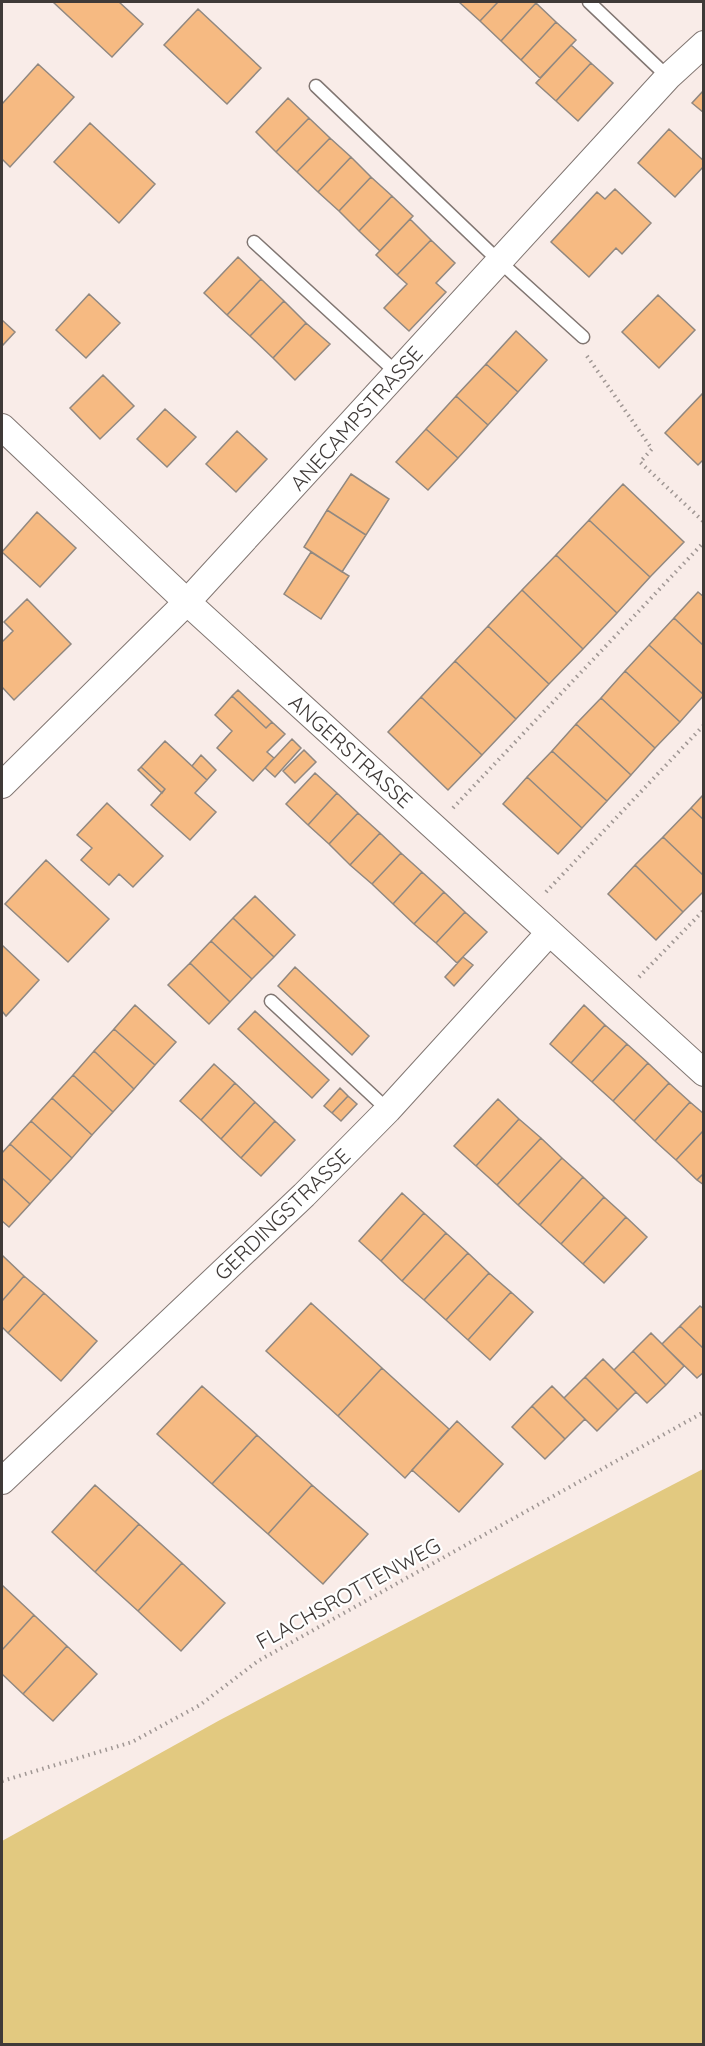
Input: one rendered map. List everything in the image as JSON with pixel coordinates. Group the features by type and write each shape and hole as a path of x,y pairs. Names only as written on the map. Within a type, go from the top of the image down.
{"street":[{"name":"ANECAMPSTRASSE","path":"2,785 187,602 668,77 704,44"},
{"name":"ANGERSTRASSE","path":"2,427 187,602 704,1073"},
{"name":"GERDINGSTRASSE","path":"2,1481 296,1203 388,1110 549,933"}],"lane":[{"path":"589,2 668,77"},
{"path":"316,86 499,261 583,337"},
{"path":"254,242 397,373"},
{"path":"271,1001 388,1110"}],"path":[{"path":"583,337 585,353 652,449 640,462 704,522"},
{"path":"435,827 704,542"},
{"path":"526,913 704,725"},
{"path":"620,997 704,910"},
{"name":"FLACHSROTTENWEG","path":"2,1782 132,1742 200,1705 258,1661 704,1412"}],"shaded area":[{"path":"703,1469 703,2044 2,2044 2,1841 220,1720"}],"building":[{"path":"53,2 119,2 143,24 112,57"},
{"path":"459,2 498,2 480,21"},
{"path":"498,2 536,3 501,41 480,21"},
{"path":"536,3 556,22 521,60 501,41"},
{"path":"198,9 261,68 227,104 164,45"},
{"path":"556,22 576,40 540,78 521,60"},
{"path":"571,45 591,63 556,101 536,83"},
{"path":"591,63 613,83 578,121 556,101"},
{"path":"38,64 74,97 10,167 2,159 2,104"},
{"path":"704,90 704,113 692,103"},
{"path":"288,98 309,118 276,152 256,132"},
{"path":"309,118 330,138 297,172 276,152"},
{"path":"90,123 155,184 119,223 54,162"},
{"path":"669,129 704,161 704,166 675,197 638,163"},
{"path":"330,138 351,157 318,192 297,172"},
{"path":"351,157 371,177 339,211 318,192"},
{"path":"371,177 392,196 359,231 339,211"},
{"path":"615,189 651,223 622,254 616,248 589,277 551,242 597,192 605,199"},
{"path":"392,196 413,216 380,251 359,231"},
{"path":"410,219 431,240 397,275 376,255"},
{"path":"431,240 455,263 436,283 446,292 409,331 384,308 407,284 397,275"},
{"path":"238,257 261,279 227,315 204,293"},
{"path":"261,279 284,301 250,336 227,315"},
{"path":"89,294 120,323 86,358 56,330"},
{"path":"658,295 695,330 659,368 622,332"},
{"path":"284,301 306,323 273,358 250,336"},
{"path":"2,320 15,332 2,346"},
{"path":"306,323 330,344 295,380 273,358"},
{"path":"516,331 547,360 518,392 486,364"},
{"path":"486,364 518,392 488,425 456,396"},
{"path":"103,375 134,406 100,439 70,408"},
{"path":"704,392 704,459 698,465 665,433"},
{"path":"456,396 488,425 458,458 426,429"},
{"path":"165,409 196,437 167,467 137,439"},
{"path":"426,429 458,458 428,490 396,462"},
{"path":"237,431 267,459 236,492 206,464"},
{"path":"351,474 389,499 366,535 327,510"},
{"path":"623,484 684,542 650,577 589,520"},
{"path":"327,510 366,535 342,572 304,547"},
{"path":"37,512 76,548 40,587 2,552"},
{"path":"589,520 650,577 617,613 556,555"},
{"path":"311,552 349,576 321,619 284,594"},
{"path":"556,555 617,613 583,649 522,590"},
{"path":"522,590 583,649 549,684 488,626"},
{"path":"698,592 704,597 704,646 674,618"},
{"path":"27,599 71,644 14,700 2,687 2,642 13,631 4,622"},
{"path":"674,618 704,646 704,695 649,645"},
{"path":"488,626 549,684 516,719 455,661"},
{"path":"649,645 704,695 680,722 625,671"},
{"path":"455,661 516,719 482,755 421,697"},
{"path":"625,671 680,722 655,748 601,698"},
{"path":"238,690 272,722 266,728 232,696"},
{"path":"232,696 266,728 272,722 285,734 267,752 274,758 253,781 217,748 232,731 215,715"},
{"path":"421,697 482,755 448,790 388,732"},
{"path":"601,698 655,748 631,775 576,724"},
{"path":"576,724 631,775 607,801 552,751"},
{"path":"292,739 301,748 275,777 265,768"},
{"path":"165,741 207,780 195,793 216,812 190,840 151,805 165,789 141,767"},
{"path":"304,750 316,762 295,783 283,771"},
{"path":"552,751 607,801 582,828 527,777"},
{"path":"201,755 216,770 207,780 192,766"},
{"path":"141,767 165,789 162,793 138,770"},
{"path":"315,773 337,793 308,825 286,804"},
{"path":"527,777 582,828 558,854 503,804"},
{"path":"337,793 358,813 329,844 308,825"},
{"path":"704,794 704,820 691,808"},
{"path":"107,803 163,856 133,887 119,874 109,885 81,860 92,848 77,835"},
{"path":"691,808 704,820 704,876 663,837"},
{"path":"358,813 380,833 350,865 329,844"},
{"path":"380,833 401,853 372,884 350,865"},
{"path":"663,837 704,876 704,891 683,912 635,865"},
{"path":"401,853 422,872 393,904 372,884"},
{"path":"46,860 109,919 68,962 5,904"},
{"path":"635,865 683,912 656,940 608,894"},
{"path":"422,872 444,892 414,924 393,904"},
{"path":"444,892 465,912 436,943 414,924"},
{"path":"255,896 295,935 274,957 233,918"},
{"path":"465,912 487,932 457,963 436,943"},
{"path":"233,918 274,957 252,979 211,941"},
{"path":"211,941 252,979 230,1002 190,963"},
{"path":"2,945 39,980 6,1016 2,1011"},
{"path":"463,957 473,965 454,986 445,977"},
{"path":"190,963 230,1002 209,1024 168,985"},
{"path":"295,967 369,1036 352,1055 278,986"},
{"path":"135,1005 176,1042 155,1065 114,1029"},
{"path":"584,1005 605,1025 571,1063 550,1044"},
{"path":"255,1011 329,1080 312,1098 238,1029"},
{"path":"605,1025 627,1044 592,1082 571,1063"},
{"path":"114,1029 155,1065 134,1089 94,1051"},
{"path":"627,1044 648,1063 613,1101 592,1082"},
{"path":"94,1051 134,1089 113,1112 73,1075"},
{"path":"648,1063 669,1083 634,1121 613,1101"},
{"path":"214,1064 235,1083 201,1120 180,1101"},
{"path":"73,1075 113,1112 92,1135 52,1098"},
{"path":"235,1083 255,1102 221,1139 201,1120"},
{"path":"669,1083 690,1102 655,1141 634,1121"},
{"path":"340,1088 348,1096 332,1113 324,1106"},
{"path":"348,1096 357,1104 341,1121 332,1113"},
{"path":"52,1098 92,1135 72,1158 31,1121"},
{"path":"498,1099 519,1119 476,1166 454,1146"},
{"path":"255,1102 275,1121 241,1158 221,1139"},
{"path":"690,1102 704,1114 704,1130 676,1160 655,1141"},
{"path":"519,1119 541,1138 497,1185 476,1166"},
{"path":"31,1121 72,1158 51,1181 10,1144"},
{"path":"275,1121 295,1140 261,1176 241,1158"},
{"path":"704,1130 704,1173 697,1180 676,1160"},
{"path":"541,1138 562,1158 518,1205 497,1185"},
{"path":"10,1144 51,1181 30,1204 2,1178 2,1153"},
{"path":"562,1158 583,1177 540,1225 518,1205"},
{"path":"704,1173 704,1185 697,1180"},
{"path":"583,1177 604,1197 561,1244 540,1225"},
{"path":"2,1178 30,1204 9,1227 2,1221"},
{"path":"402,1193 424,1213 381,1261 359,1241"},
{"path":"604,1197 626,1217 583,1264 561,1244"},
{"path":"424,1213 446,1233 402,1281 381,1261"},
{"path":"626,1217 647,1237 604,1283 583,1264"},
{"path":"446,1233 468,1253 424,1300 402,1281"},
{"path":"468,1253 489,1273 446,1320 424,1300"},
{"path":"3,1256 24,1276 2,1301 2,1258"},
{"path":"489,1273 511,1292 468,1340 446,1320"},
{"path":"24,1276 44,1293 8,1333 2,1327 2,1301"},
{"path":"511,1292 533,1312 490,1360 468,1340"},
{"path":"44,1293 97,1341 61,1381 8,1333"},
{"path":"311,1303 382,1368 338,1416 266,1351"},
{"path":"700,1306 704,1309 704,1349 680,1326"},
{"path":"680,1326 704,1349 704,1372 697,1378 662,1344"},
{"path":"651,1333 684,1366 666,1385 633,1351"},
{"path":"633,1351 666,1385 647,1403 614,1370"},
{"path":"603,1359 636,1392 618,1410 585,1377"},
{"path":"382,1368 449,1429 405,1478 338,1416"},
{"path":"585,1377 618,1410 597,1431 564,1398"},
{"path":"202,1386 257,1435 212,1484 157,1434"},
{"path":"552,1386 585,1419 565,1439 532,1406"},
{"path":"532,1406 565,1439 545,1459 512,1427"},
{"path":"457,1421 503,1464 459,1512 412,1470"},
{"path":"257,1435 312,1485 268,1534 212,1484"},
{"path":"95,1485 139,1524 95,1572 52,1532"},
{"path":"312,1485 368,1534 323,1584 268,1534"},
{"path":"139,1524 182,1563 138,1611 95,1572"},
{"path":"182,1563 225,1603 181,1651 138,1611"},
{"path":"2,1585 34,1615 2,1650"},
{"path":"34,1615 67,1646 23,1694 2,1674 2,1650"},
{"path":"67,1646 97,1674 53,1721 23,1694"}]}
